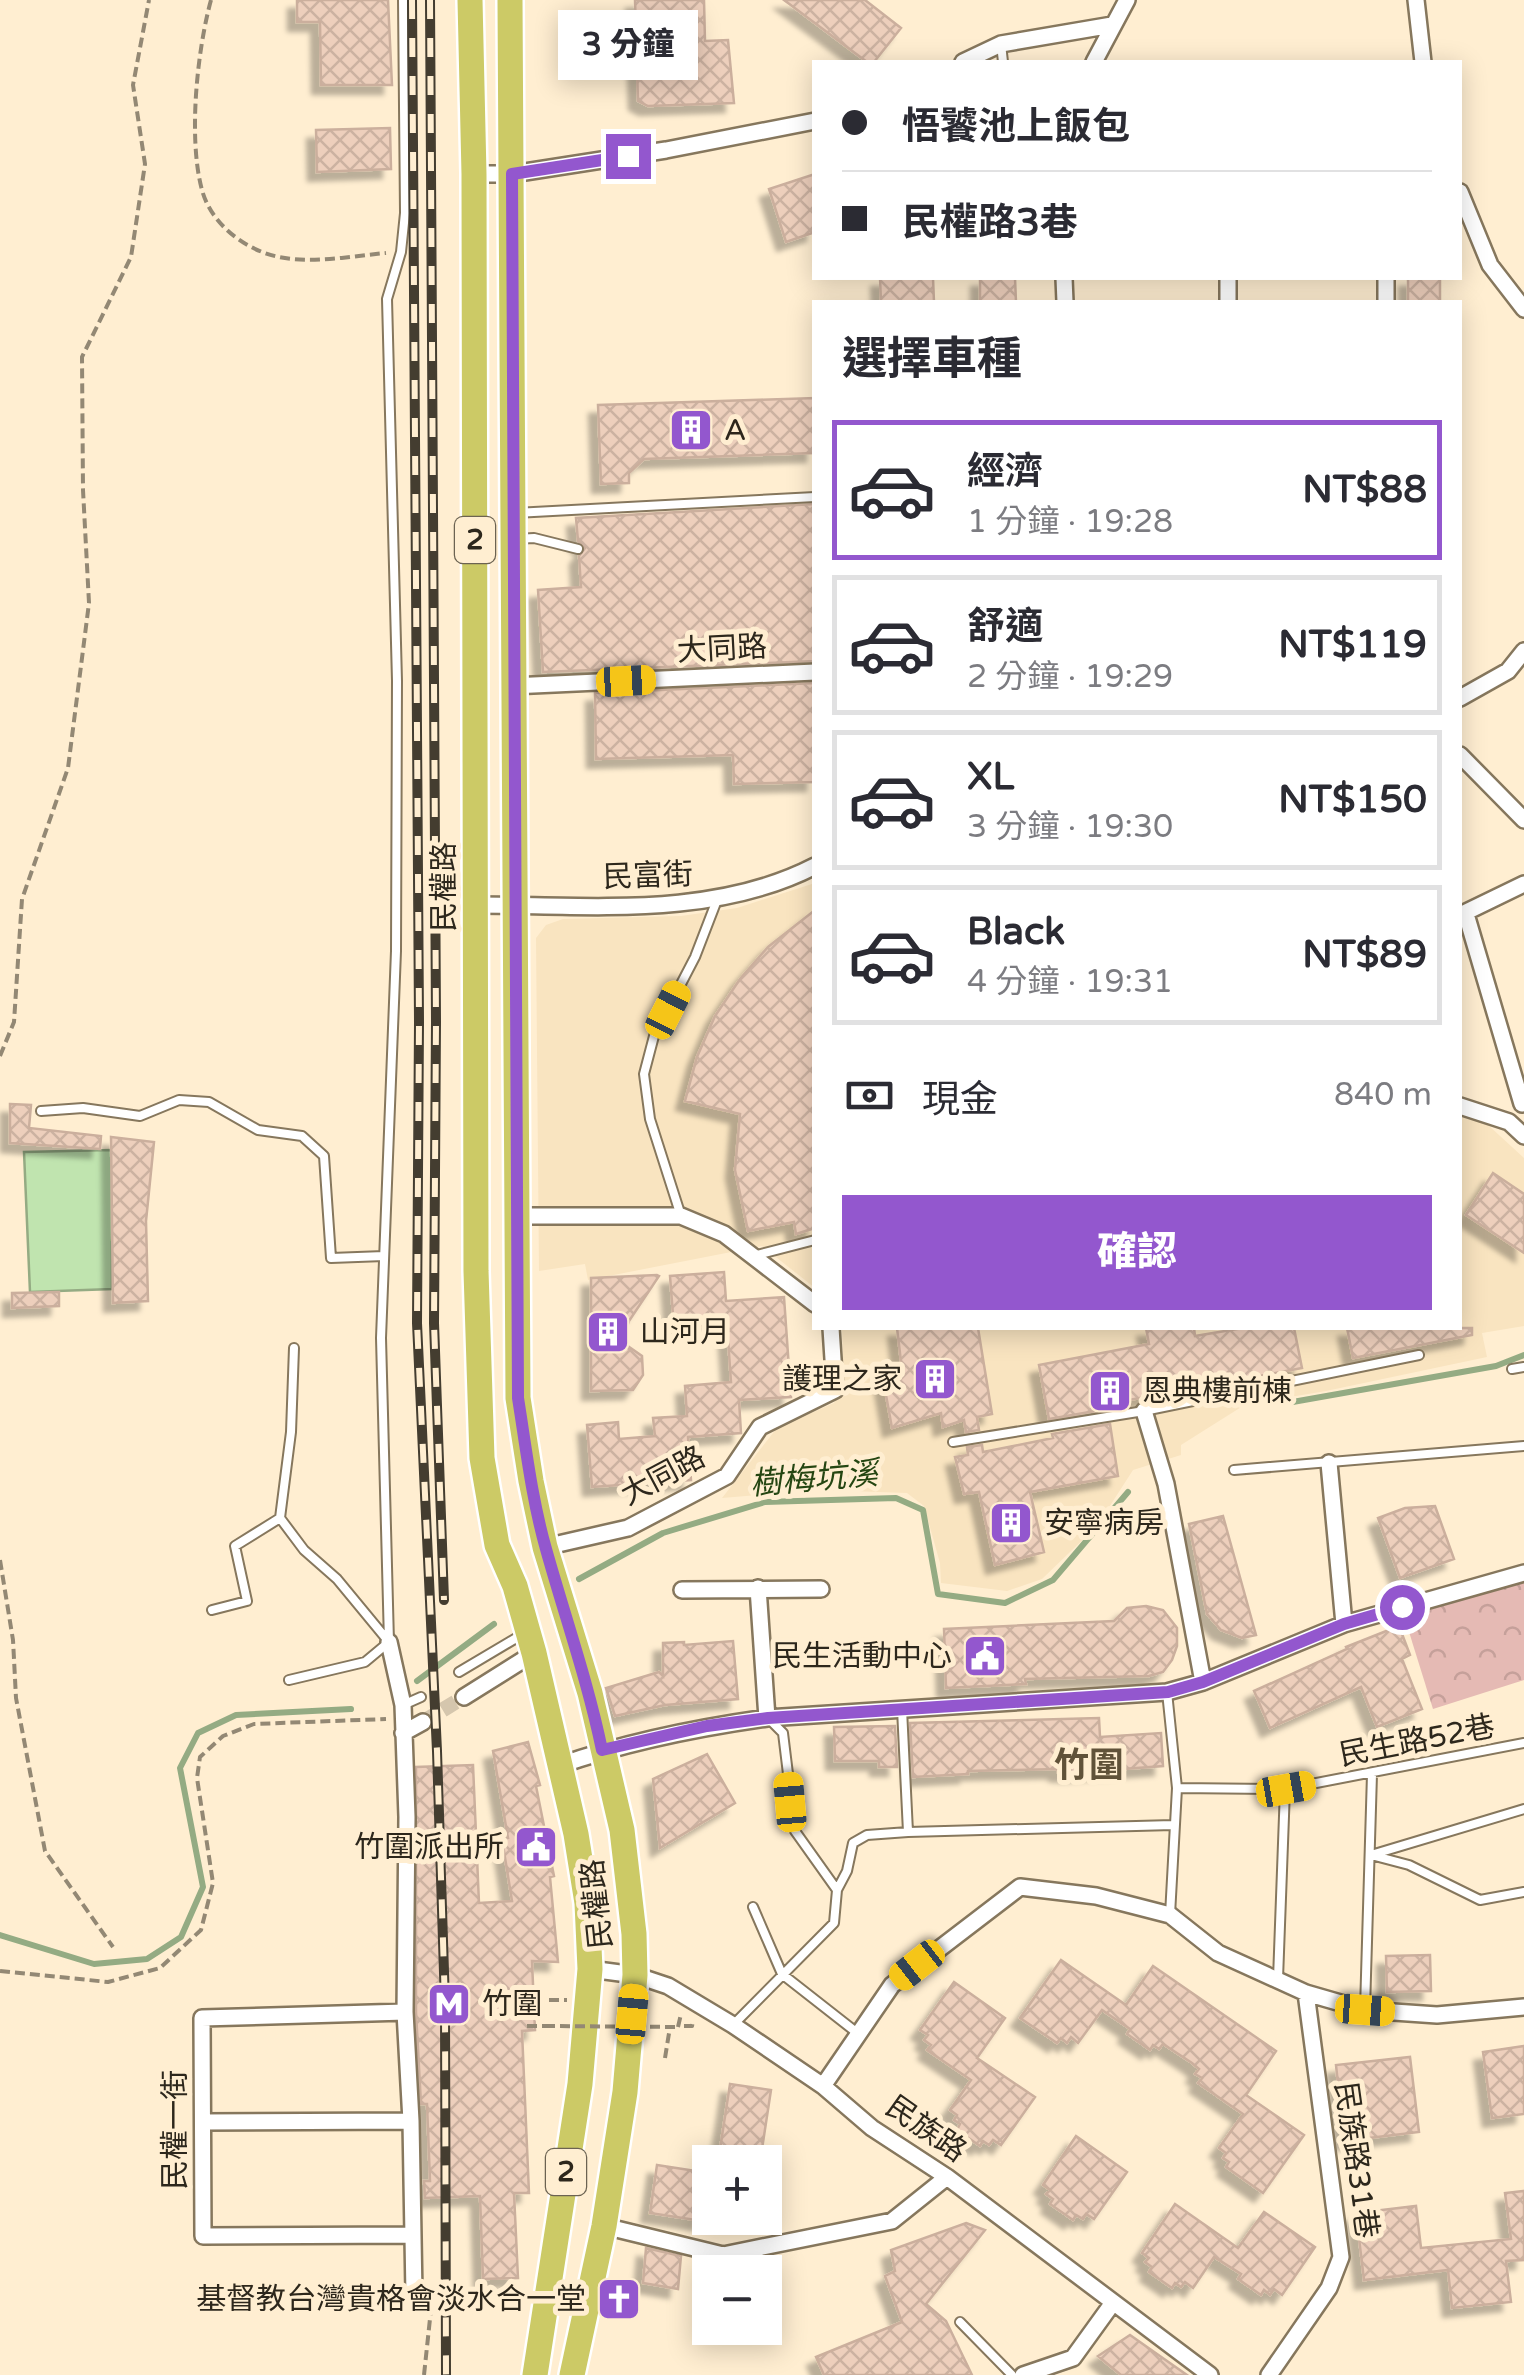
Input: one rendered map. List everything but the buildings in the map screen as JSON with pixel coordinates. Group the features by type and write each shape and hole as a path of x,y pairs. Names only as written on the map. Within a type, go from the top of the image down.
{"main road":[{"name":"2","path":"470,0 474,174"},
{"name":"2","path":"510,0 518,1398 545,1547"},
{"name":"民權路","path":"474,174 476,1271 482,1458 497,1544 526,1625 582,1868 590,1969 580,2084 535,2375"},
{"name":"民權路","path":"545,1547 590,1692 622,1830 635,1975 625,2092 604,2226 572,2375"}],"street":[{"path":"1095,60 1126,0"},
{"path":"1416,0 1423,60"},
{"path":"967,60 1001,44 1112,26"},
{"path":"474,174 512,174 812,123"},
{"path":"1462,197 1490,265 1524,308"},
{"path":"1462,697 1508,671 1524,651"},
{"name":"大同路","path":"512,686 812,672"},
{"path":"1462,757 1524,820"},
{"name":"民富街","path":"476,906 717,900 794,877 812,868"},
{"path":"1509,1122 1523,1103 1463,915 1524,884"},
{"path":"1462,1107 1509,1122 1524,1136"},
{"path":"515,1216 682,1216 724,1234 812,1302"},
{"name":"大同路","path":"545,1547 628,1528 727,1476 760,1427 835,1390 831,1330"},
{"path":"1144,1411 1166,1484 1203,1682"},
{"path":"1330,1463 1344,1624"},
{"path":"558,1766 602,1750 707,1726 768,1718 1168,1692 1203,1682 1344,1624 1524,1573"},
{"path":"758,1588 768,1718"},
{"path":"682,1590 821,1589"},
{"path":"464,1697 526,1625"},
{"path":"389,1642 403,1719 405,2012 414,2295"},
{"path":"403,1719 423,1722"},
{"path":"822,2086 892,1985 1020,1887 1096,1896 1170,1916 1218,1953 1306,1992 1365,2010 1437,2015 1524,2008"},
{"name":"民族路","path":"590,1969 635,1975 685,1994 733,2025 822,2086 872,2128 947,2177 1210,2375"},
{"name":"民族路31巷","path":"1269,2375 1330,2288 1341,2257 1306,1992"},
{"name":"民權一街","path":"405,2012 202,2018 203,2236 413,2236"},
{"path":"203,2122 411,2120"},
{"path":"604,2226 723,2255 892,2221 947,2177"},
{"path":"1023,2375 1072,2358 1112,2304"}],"lane":[{"path":"389,1642 381,1338 396,950 397,739 387,299 401,252 405,213 403,0"},
{"path":"1112,26 1116,43"},
{"path":"1001,44 1003,60"},
{"path":"512,526 812,497"},
{"path":"512,526 534,538 578,549"},
{"path":"682,1216 650,1119 644,1074 654,1036 695,956 717,900"},
{"path":"41,1111 83,1108 140,1116 179,1100 208,1102 258,1130 302,1136 324,1156 332,1258 384,1256"},
{"path":"753,1256 812,1241"},
{"path":"294,1348 291,1432 280,1518 304,1550 337,1579 389,1642"},
{"path":"953,1442 1144,1411 1419,1356"},
{"path":"1512,1369 1524,1368"},
{"path":"1234,1470 1524,1446"},
{"path":"212,1610 248,1601 235,1546 280,1518"},
{"path":"459,1672 526,1625"},
{"path":"289,1680 365,1662 389,1642"},
{"path":"1168,1692 1177,1788 1170,1916"},
{"path":"403,1719 422,1697"},
{"path":"902,1709 908,1832"},
{"path":"768,1718 783,1733 796,1831 837,1890"},
{"name":"民生路52巷","path":"1177,1788 1286,1789 1524,1743"},
{"path":"1365,2010 1372,1774"},
{"path":"1278,1980 1286,1789"},
{"path":"1372,1855 1524,1810"},
{"path":"733,2025 834,1923 837,1890 847,1871 853,1843 867,1834 1173,1824"},
{"path":"1372,1855 1409,1865 1480,1900 1524,1892"},
{"path":"752,1907 782,1974 856,2032"},
{"path":"960,2322 1012,2375"}],"path":[{"path":"0,1056 14,1022 22,899 68,768 89,603 82,356 131,257 145,164 132,85 149,0"},
{"path":"211,0 201,62 196,135 202,192 228,234 276,256 312,260 401,252"},
{"path":"0,1560 13,1640 16,1698 45,1850 113,1947"},
{"path":"0,1971 108,1982 160,1968 201,1930 214,1883 197,1778 200,1757 222,1736 254,1724 403,1719"},
{"path":"534,2000 568,2000"},
{"path":"527,2026 678,2027"},
{"path":"665,2058 670,2027"}],"shaded area":[{"path":"812,884 812,1286 762,1246 588,1280 585,1264 539,1271 536,938 546,925 563,919 681,916 737,908"},
{"path":"1462,1116 1487,1124 1524,1158 1524,1326 1482,1333 1487,1357 1326,1391 1254,1399 1181,1445 1181,1455 1133,1470 1097,1526 1042,1579 1007,1591 941,1583 940,1563 924,1506 907,1493 821,1490 722,1498 777,1428 834,1403 844,1387 842,1330 1462,1330"},
{"path":"112,1150 112,1289 30,1292 24,1152"}],"green space":[{"path":"1524,1583 1524,1680 1433,1709 1405,1619 1471,1595"}],"waterway":[{"name":"樹梅坑溪","path":"1287,1403 1496,1366 1524,1355"},
{"name":"樹梅坑溪","path":"579,1579 663,1533 765,1502 896,1498 923,1510 938,1594 1005,1603 1053,1580 1128,1492"},
{"name":"樹梅坑溪","path":"417,1681 494,1624"},
{"name":"樹梅坑溪","path":"0,1935 94,1964 147,1959 181,1937 203,1887 180,1768 198,1733 236,1715 351,1709"}],"tunnel":[{"path":"423,1722 464,1697"}],"railway":[{"path":"412,0 419,1022 417,1323 445,2004 446,2375"},
{"path":"430,0 434,1323 444,1600"}],"place":[{"name":"A","path":"691,430"},
{"name":"山河月","path":"608,1332"},
{"name":"護理之家","path":"935,1379"},
{"name":"恩典樓前棟","path":"1110,1391"},
{"name":"安寧病房","path":"1011,1523"},
{"name":"民生活動中心","path":"985,1656"},
{"name":"竹圍派出所","path":"536,1847"},
{"name":"竹圍","path":"449,2004"},
{"name":"基督教台灣貴格會淡水合一堂","path":"619,2299"}],"district":[{"name":"竹圍","path":"1089,1766"}],"route":[{"path":"628,156 512,174 518,1398 545,1547 590,1692 602,1750 707,1726 768,1718 1168,1692 1203,1682 1344,1624 1402,1607"}]}
